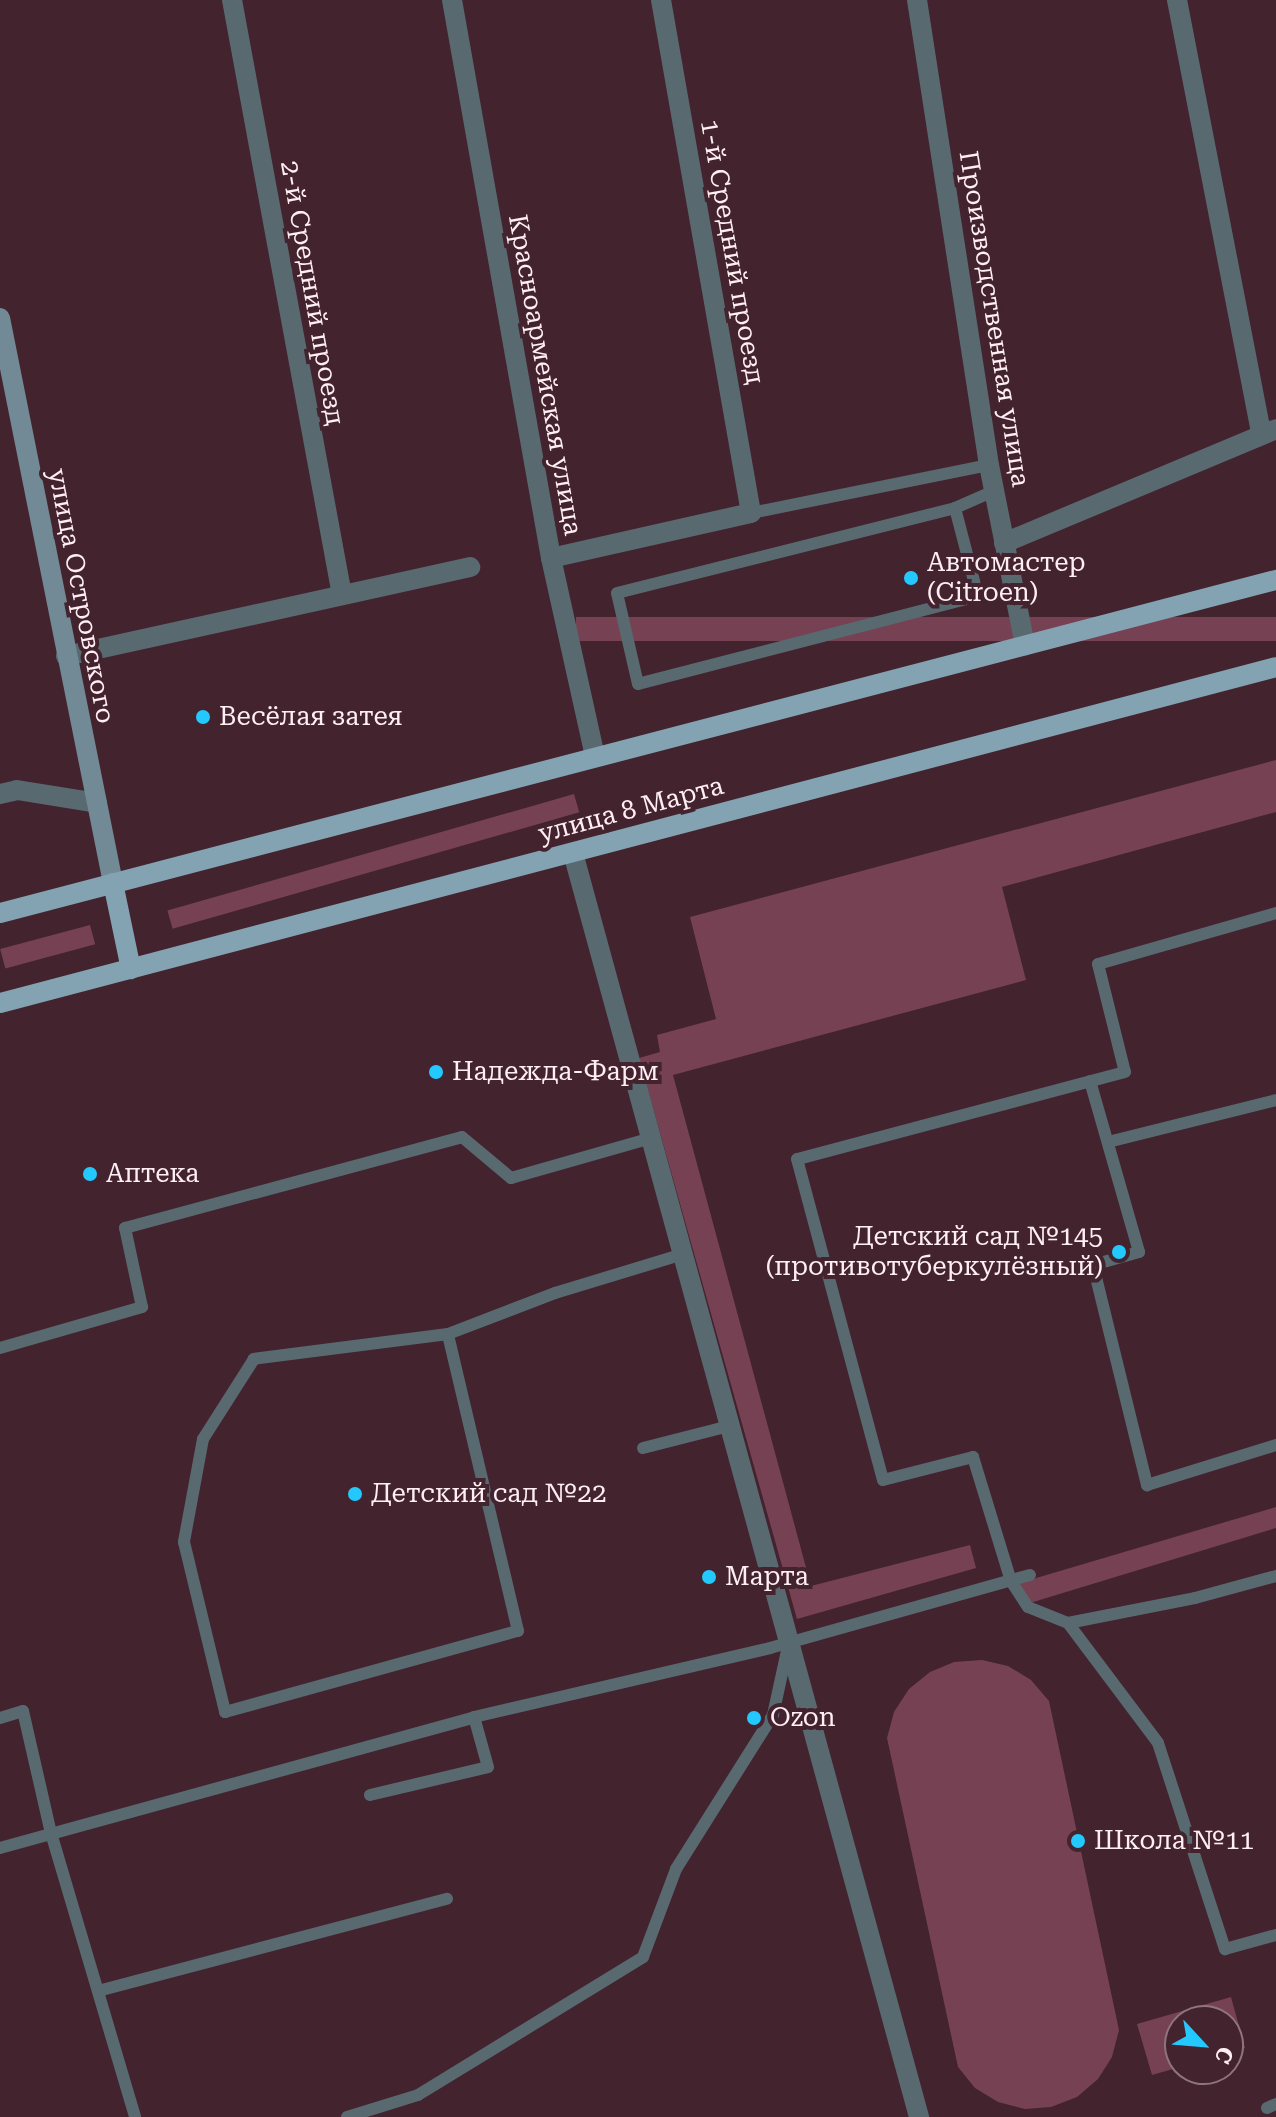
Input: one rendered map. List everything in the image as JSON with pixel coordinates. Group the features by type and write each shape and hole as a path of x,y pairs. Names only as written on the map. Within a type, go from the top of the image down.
{"main road":[{"path":"0,913 1276,580"},
{"name":"улица 8 Марта","path":"0,1003 1276,667"},
{"path":"113,883 131,969"}],"street":[{"name":"2-й Средний проезд","path":"232,0 342,595"},
{"name":"Красноармейская улица","path":"452,0 551,558 595,757"},
{"name":"1-й Средний проезд","path":"661,0 751,513"},
{"name":"Производственная улица","path":"917,0 989,465 1025,645"},
{"path":"1004,543 1268,431 1177,0"},
{"name":"улица Островского","path":"0,318 113,883"},
{"path":"551,558 751,513"},
{"path":"66,656 470,567"},
{"path":"0,794 17,790 97,803"},
{"path":"573,853 919,2117"}],"lane":[{"path":"751,513 989,465"},
{"path":"955,508 978,596 638,684 617,593 955,508 994,491"},
{"path":"1276,913 1098,964 1125,1072 797,1159 883,1480 973,1457 1011,1581 1028,1607 1068,1623 1158,1743 1225,1949 1276,1935"},
{"path":"1090,1081 1139,1252 1093,1265 1147,1485 1276,1445"},
{"path":"1108,1142 1276,1100"},
{"path":"0,1348 142,1307 125,1228 462,1137 511,1178 651,1138"},
{"path":"448,1334 518,1631 225,1712 184,1542 203,1439 254,1359 448,1334 555,1293 683,1254"},
{"path":"643,1448 729,1426"},
{"path":"0,1848 474,1717 789,1643 1030,1575"},
{"path":"1068,1623 1195,1598 1276,1576"},
{"path":"347,2117 418,2095 643,1957 676,1869 773,1715 789,1643"},
{"path":"0,1718 23,1711 51,1833 135,2117"},
{"path":"370,1795 488,1767 474,1717"},
{"path":"98,1991 447,1899"}],"shaded area":[{"path":"576,617 1276,617 1276,641 576,641"},
{"path":"1276,760 1276,812 1002,887 1026,980 673,1075 811,1586 970,1545 976,1568 797,1619 639,1058 660,1052 657,1035 716,1019 690,917"},
{"path":"574,794 579,812 173,929 167,911"},
{"path":"90,925 95,944 5,968 0,949"},
{"path":"1276,1507 1276,1528 1030,1603 1016,1584"},
{"path":"982,1660 1008,1666 1031,1680 1049,1701 1119,2030 1112,2057 1098,2079 1077,2097 1051,2107 1025,2109 998,2102 975,2088 958,2067 887,1738 894,1712 909,1689 930,1672 954,1662"},
{"path":"1231,1997 1233,2005 1203,2005"},
{"path":"1164,2016 1164,2072 1152,2075 1137,2024"}],"place":[{"name":"Автомастер (Citroen)","path":"911,578"},
{"name":"Весёлая затея","path":"203,717"},
{"name":"Надежда-Фарм","path":"436,1072"},
{"name":"Аптека","path":"90,1174"},
{"name":"Детский сад №145 (противотуберкулёзный)","path":"1119,1252"},
{"name":"Детский сад №22","path":"355,1494"},
{"name":"Марта","path":"709,1577"},
{"name":"Ozon","path":"754,1718"},
{"name":"Школа №11","path":"1078,1841"}]}
